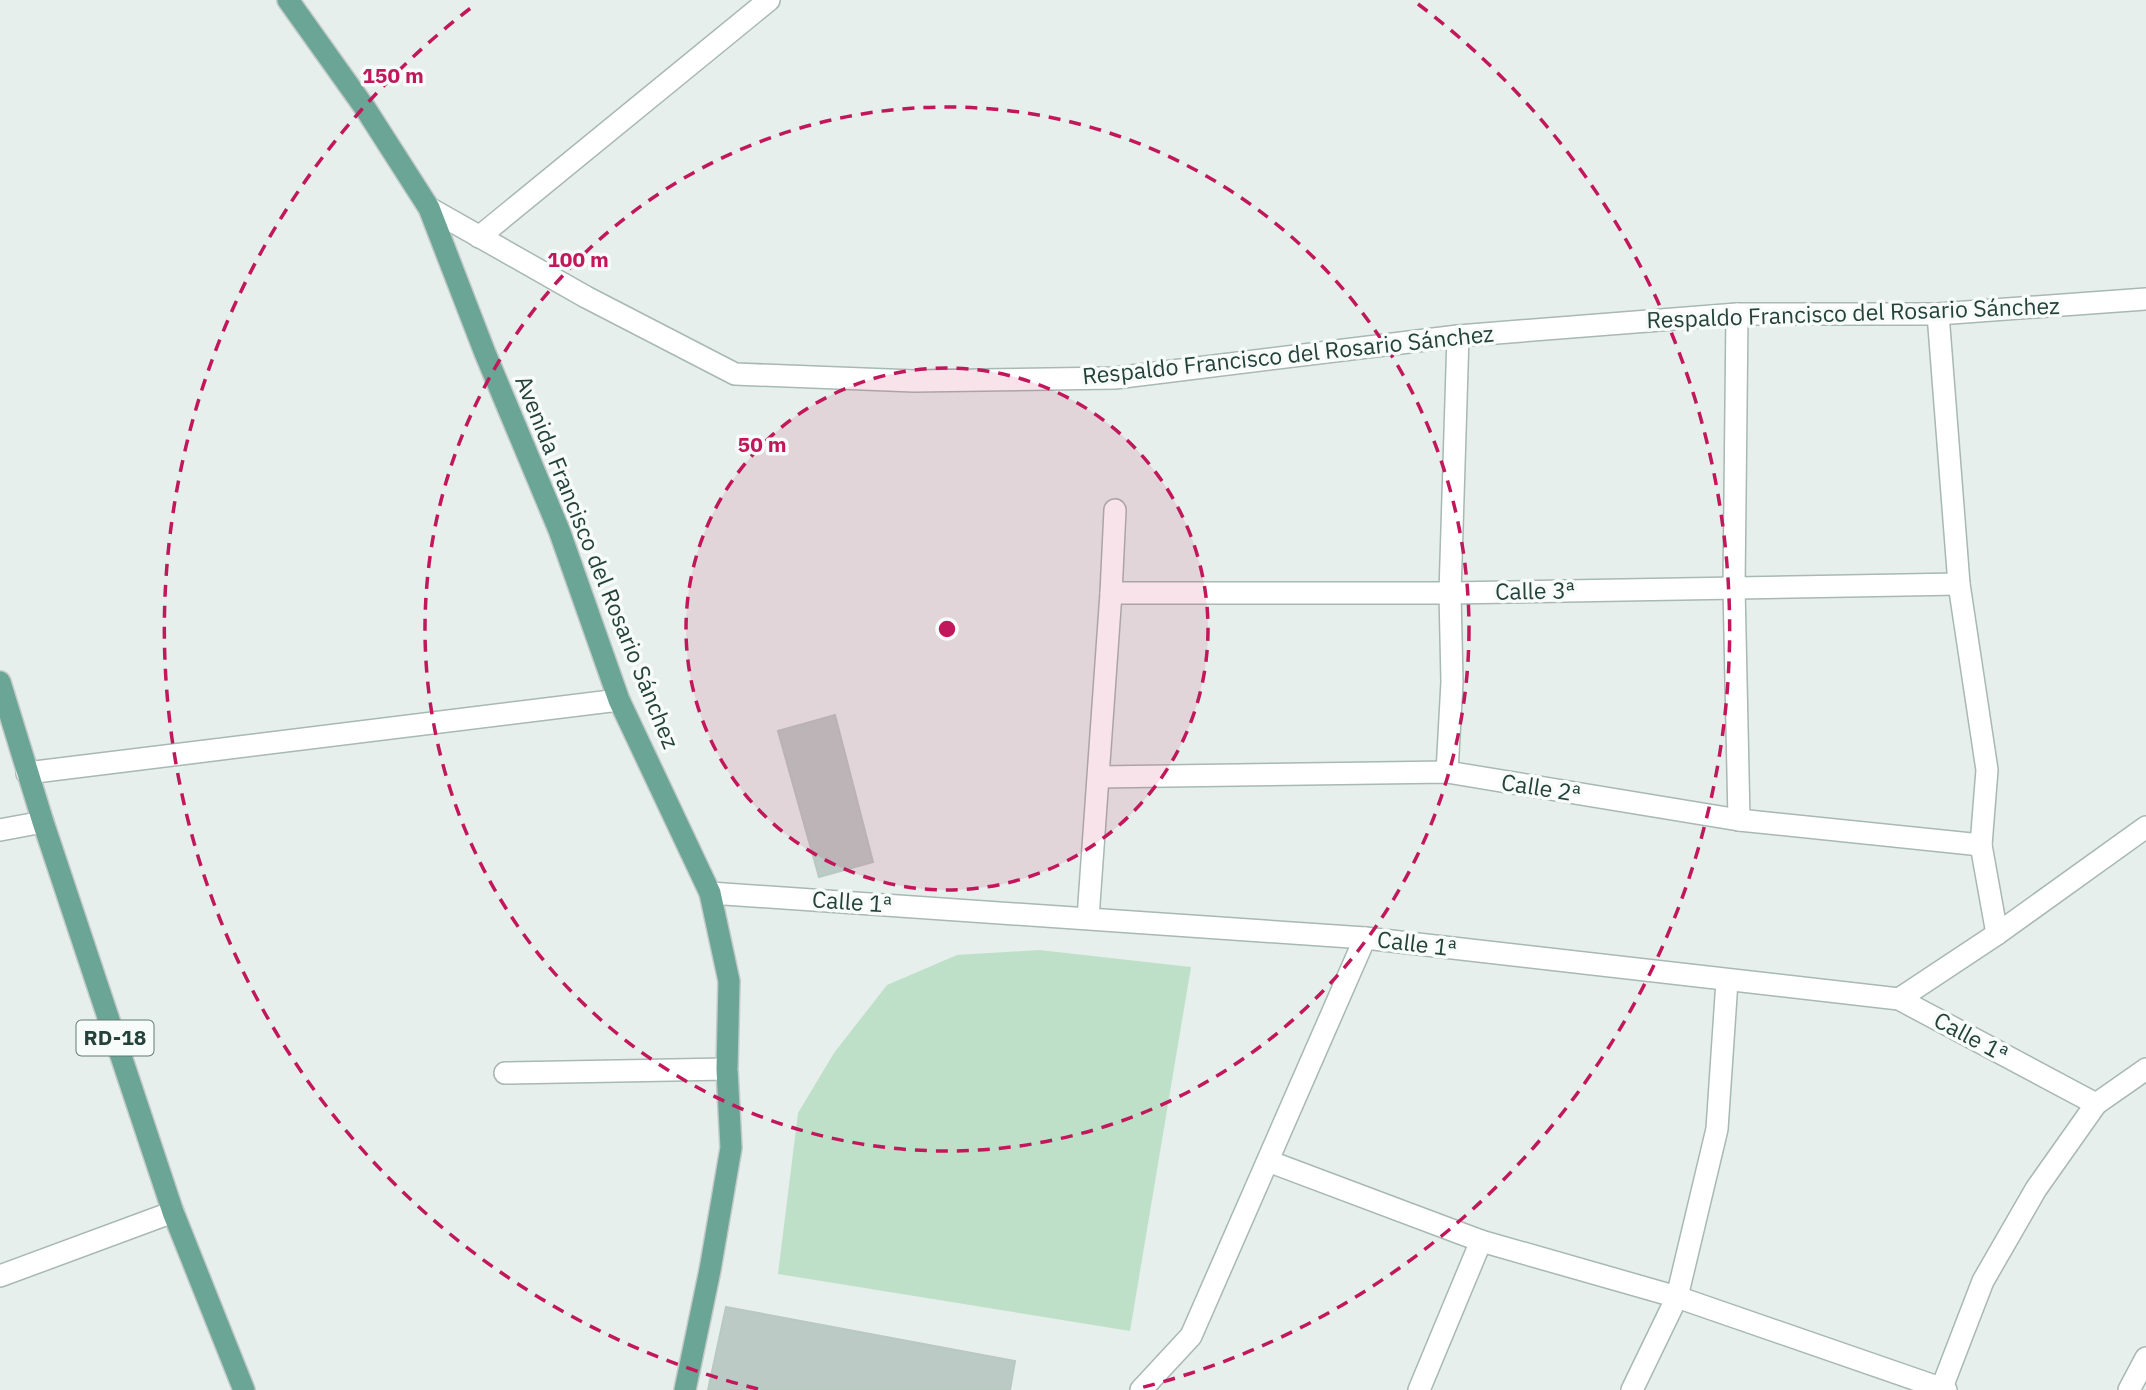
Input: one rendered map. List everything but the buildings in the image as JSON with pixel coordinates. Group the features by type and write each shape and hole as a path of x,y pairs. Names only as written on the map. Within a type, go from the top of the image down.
{"main road":[{"name":"Avenida Francisco del Rosario Sánchez","path":"288,0 365,108 429,208 485,353 559,530 619,700 710,893 729,981 727,1069 731,1148 710,1270 685,1390"},
{"name":"RD-18","path":"0,682 27,773 173,1212 244,1390"}],"street":[{"path":"479,237 769,0"},
{"name":"Respaldo Francisco del Rosario Sánchez","path":"429,208 586,297 735,374 914,381 1115,378 1458,336 1737,314 1938,314 2146,299"},
{"path":"1737,314 1734,587 1739,820"},
{"path":"1938,314 1959,584 1987,770 1981,845 1997,934"},
{"path":"1447,772 1452,682 1450,593 1458,336"},
{"path":"1088,918 1115,510"},
{"name":"Calle 3ª","path":"1111,593 1450,593 1959,584"},
{"path":"27,773 619,700"},
{"name":"Calle 2ª","path":"1099,777 1447,772 1739,820 1981,845"},
{"path":"0,830 43,822"},
{"path":"1899,999 1997,934 2146,827"},
{"name":"Calle 1ª","path":"710,893 1365,938 1899,999 2096,1104"},
{"path":"1140,1390 1191,1336 1365,938"},
{"path":"1632,1390 1677,1297 1717,1129 1727,981"},
{"path":"505,1073 727,1069"},
{"path":"1268,1161 1481,1241 1677,1297 1943,1389 1983,1282 2036,1189 2096,1104 2146,1069"},
{"path":"0,1276 173,1212"},
{"path":"1419,1390 1481,1241"},
{"path":"2129,1390 2146,1358"}],"green space":[{"path":"1039,950 1191,967 1130,1331 778,1274 798,1113 834,1053 887,985 957,955"}]}
